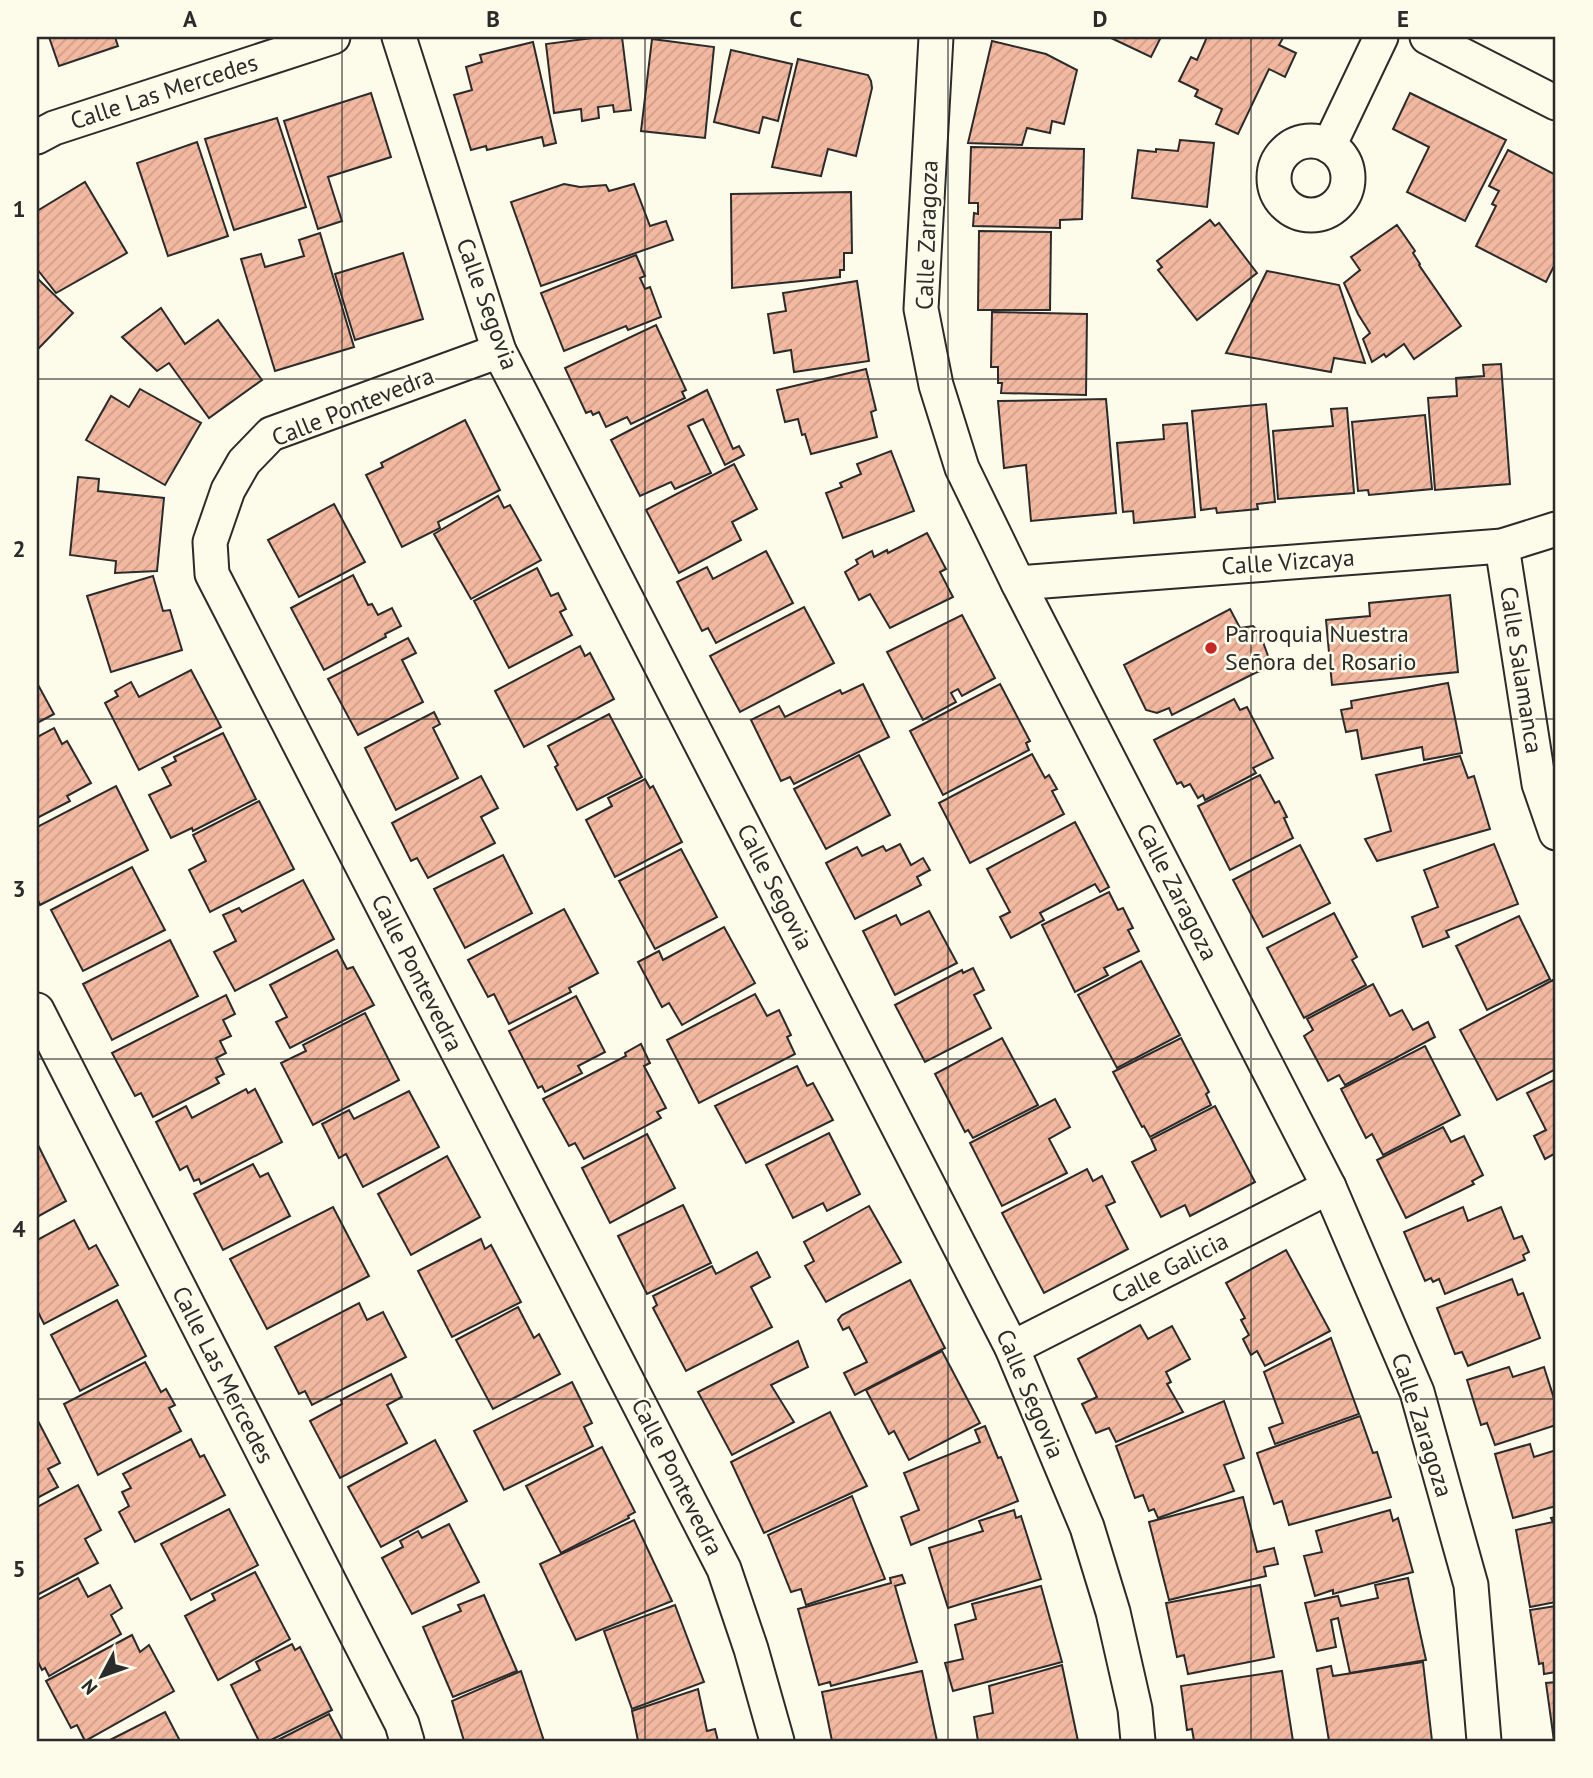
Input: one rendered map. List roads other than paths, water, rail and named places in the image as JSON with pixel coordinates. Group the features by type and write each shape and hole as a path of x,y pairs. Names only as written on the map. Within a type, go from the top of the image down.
{"street":[{"name":"Calle Las Mercedes","path":"37,137 54,128 333,37"},
{"name":"Calle Segovia","path":"399,37 499,351 1012,1348 1087,1527 1113,1612 1135,1709 1138,1741"},
{"name":"Calle Zaragoza","path":"936,37 921,309 936,385 962,468 1018,583 1329,1187 1417,1392 1471,1585 1484,1741"},
{"path":"1329,146 1381,37"},
{"path":"1427,37 1556,103"},
{"name":"Calle Pontevedra","path":"499,351 271,434 244,462 228,490 210,542 212,574 724,1569 751,1649 777,1741"},
{"name":"Calle Vizcaya","path":"1018,583 1502,546 1556,529"},
{"name":"Calle Salamanca","path":"1502,546 1539,784 1556,833"},
{"name":"Calle Las Mercedes","path":"37,1010 402,1724 407,1741"},
{"name":"Calle Galicia","path":"1012,1348 1329,1187"}],"place":[{"name":"Parroquia Nuestra Señora del Rosario","path":"1211,648"}]}
